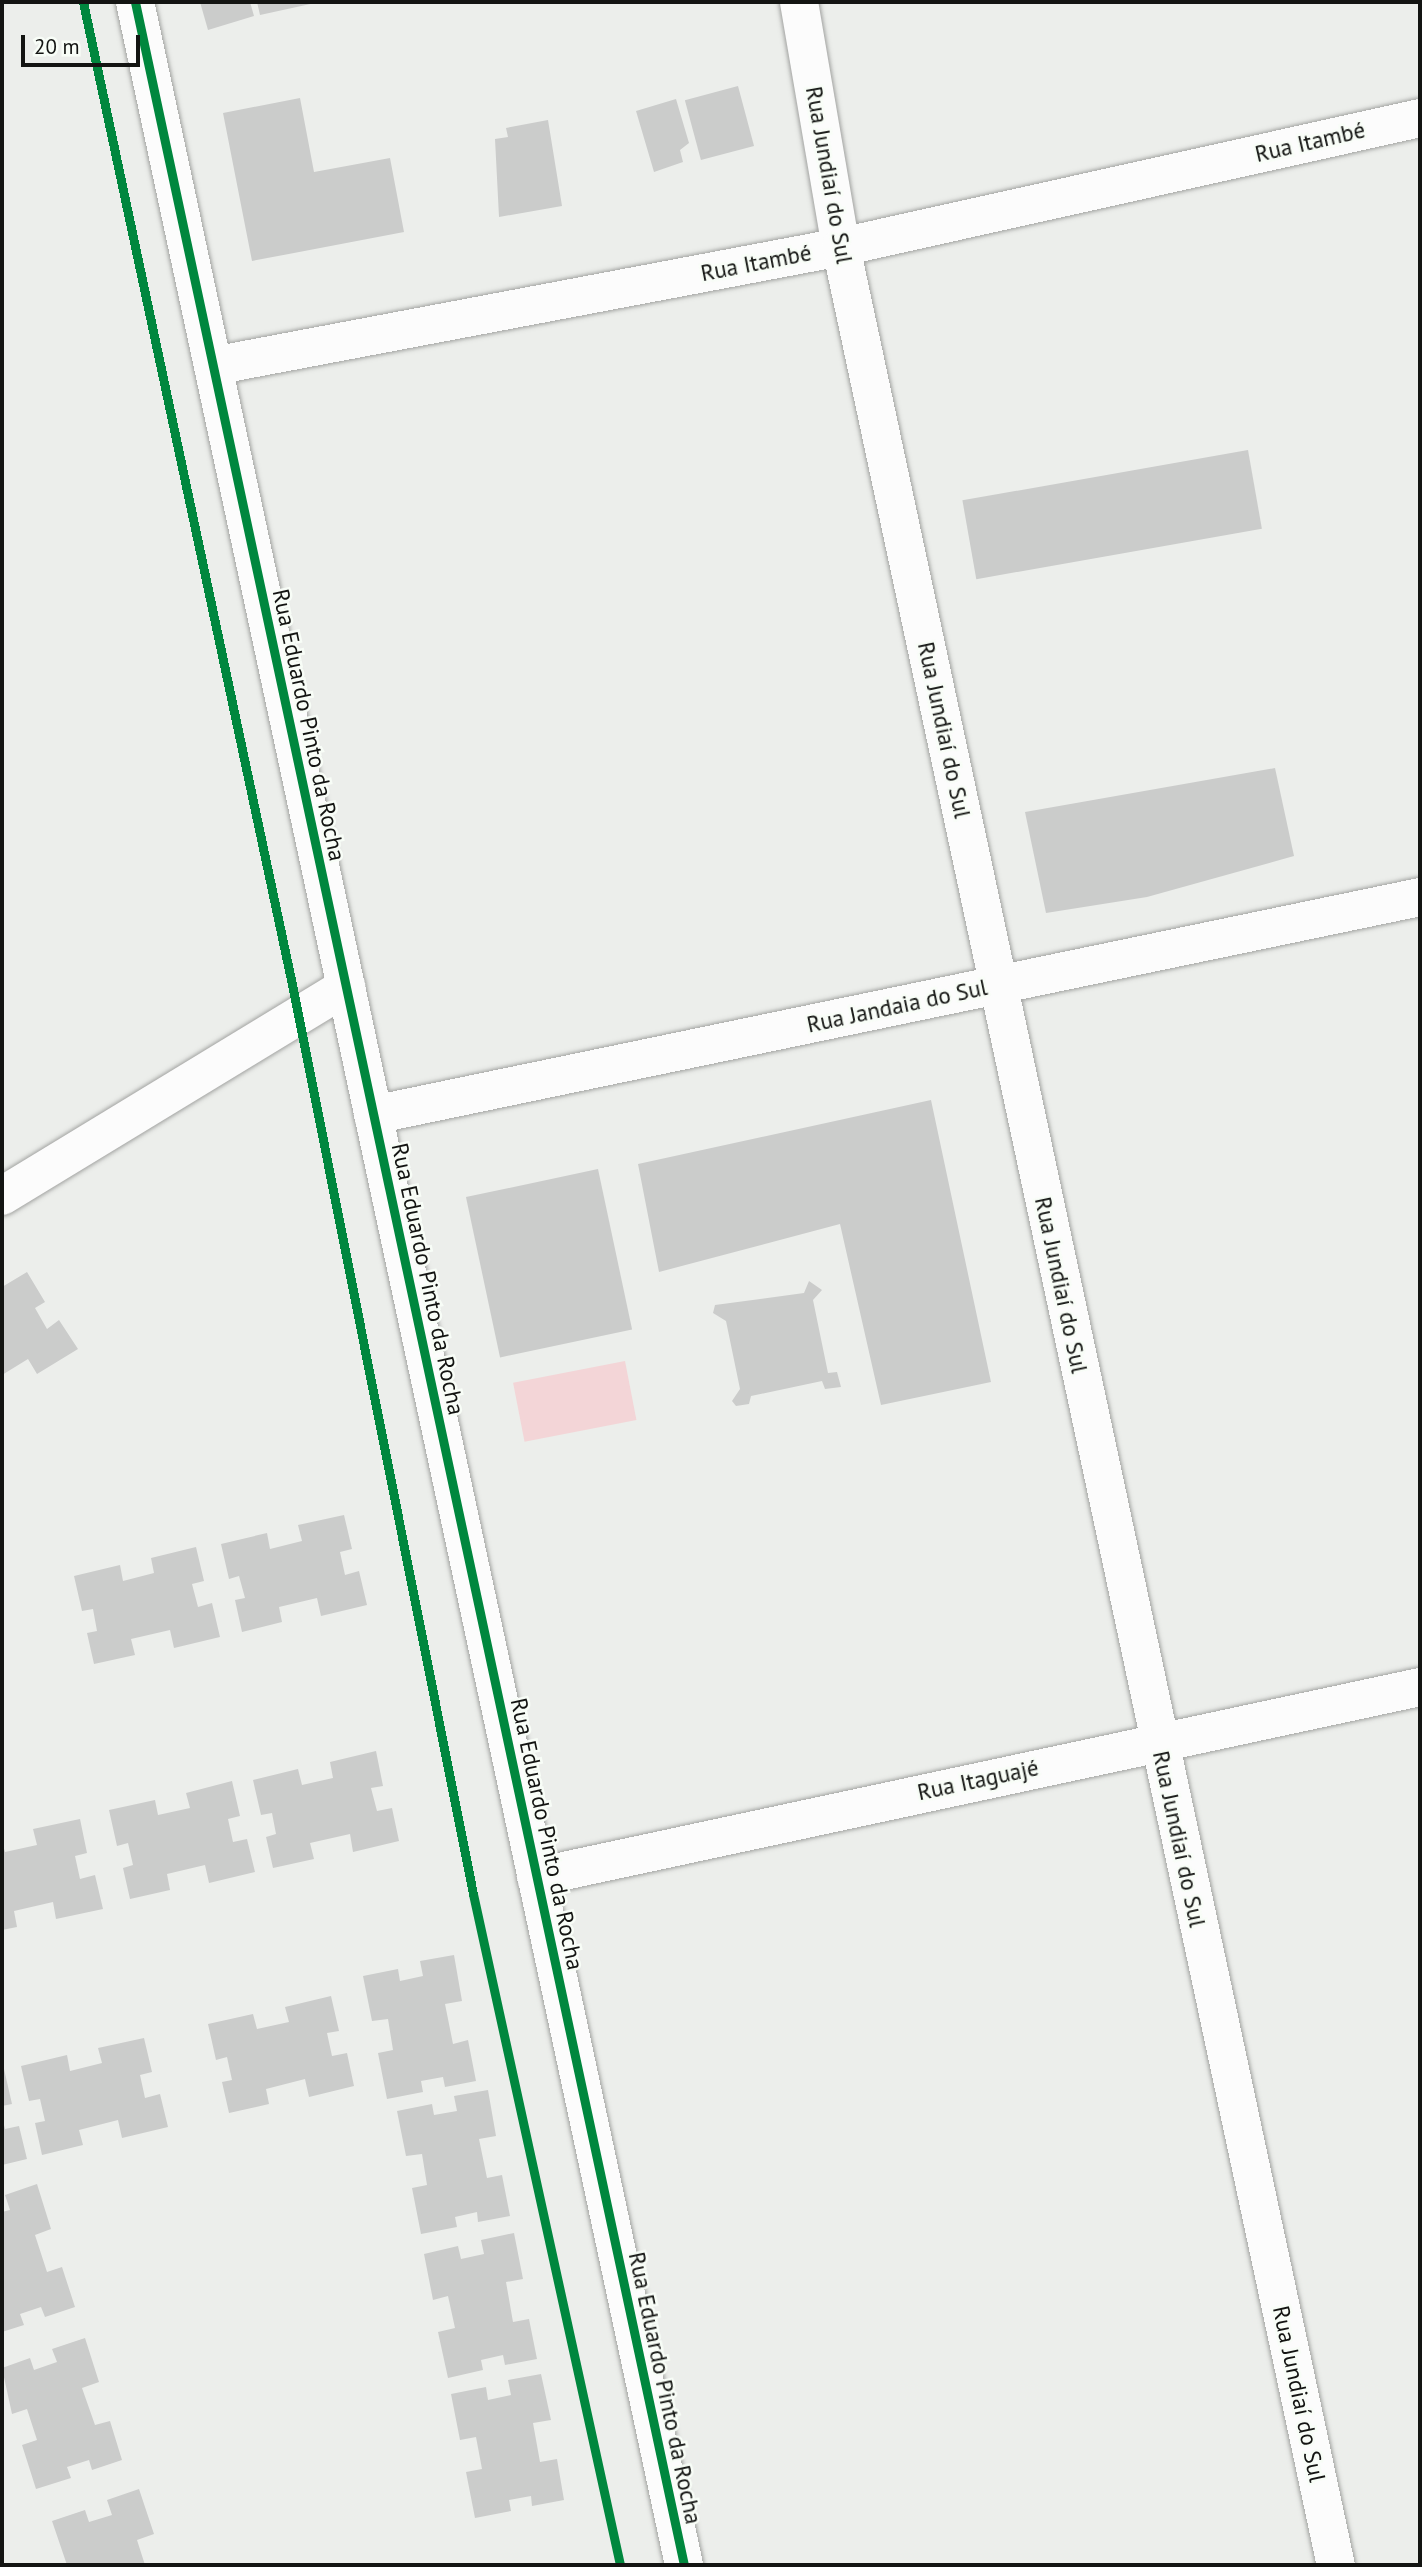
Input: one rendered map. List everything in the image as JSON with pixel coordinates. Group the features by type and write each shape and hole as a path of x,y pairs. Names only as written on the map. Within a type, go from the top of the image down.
{"street":[{"name":"Rua Eduardo Pinto da Rocha","path":"135,2 684,2565"},
{"name":"Rua Jundiaí do Sul","path":"799,2 841,247 1336,2565"},
{"name":"Rua Itambé","path":"213,366 841,247 1420,118"},
{"name":"Rua Jandaia do Sul","path":"373,1115 1420,897"},
{"path":"2,1196 346,987"},
{"name":"Rua Itaguajé","path":"536,1877 1158,1741 1420,1687"}],"shaded area":[{"path":"625,1361 636,1420 525,1442 513,1383"}],"building":[{"path":"200,2 250,2 254,16 208,30"},
{"path":"257,2 315,2 315,3 260,15"},
{"path":"738,86 754,146 701,160 685,100"},
{"path":"300,98 314,172 390,158 404,232 252,261 223,113"},
{"path":"676,99 689,143 680,150 683,162 654,172 636,111"},
{"path":"548,120 562,206 499,217 495,139 508,137 506,128"},
{"path":"1248,450 1262,529 976,579 962,500"},
{"path":"1275,768 1294,856 1147,897 1046,913 1025,812"},
{"path":"931,1100 991,1382 881,1405 840,1224 659,1272 638,1164"},
{"path":"598,1169 632,1329 500,1357 466,1197"},
{"path":"27,1272 45,1302 35,1308 47,1329 59,1320 78,1349 37,1374 28,1359 2,1375 2,1287"},
{"path":"809,1281 822,1290 813,1300 828,1373 837,1372 841,1387 825,1389 822,1381 751,1396 749,1404 736,1406 732,1401 740,1389 726,1321 713,1313 715,1305 804,1293"},
{"path":"344,1515 352,1549 340,1552 345,1575 359,1571 367,1605 321,1616 317,1598 279,1607 282,1622 242,1632 235,1600 245,1598 239,1576 229,1579 221,1544 267,1533 270,1549 302,1541 298,1525"},
{"path":"196,1547 204,1581 192,1584 198,1607 212,1603 220,1637 174,1648 170,1630 131,1639 135,1655 94,1664 87,1633 97,1631 93,1609 82,1611 74,1576 120,1565 123,1581 154,1573 151,1558"},
{"path":"376,1751 383,1786 371,1788 377,1811 392,1808 399,1841 353,1852 350,1834 310,1843 314,1859 273,1868 266,1837 276,1834 272,1813 261,1815 253,1780 298,1769 302,1785 333,1778 330,1762"},
{"path":"232,1781 240,1816 228,1819 233,1842 247,1839 255,1872 209,1883 205,1865 167,1874 170,1890 130,1899 123,1868 133,1865 128,1843 117,1846 109,1810 155,1800 158,1815 190,1808 186,1793"},
{"path":"80,1819 87,1853 75,1856 80,1879 95,1875 103,1909 56,1919 53,1902 14,1911 17,1927 2,1930 2,1842 5,1852 37,1845 33,1829"},
{"path":"454,1955 462,2001 445,2004 453,2044 468,2040 476,2081 445,2087 443,2077 421,2081 423,2092 387,2099 378,2053 393,2050 388,2019 372,2021 363,1976 398,1969 400,1981 423,1976 420,1961"},
{"path":"331,1996 339,2031 327,2033 332,2056 347,2053 354,2086 309,2097 305,2079 266,2089 269,2104 229,2113 222,2082 232,2080 227,2057 216,2060 208,2024 253,2014 257,2029 289,2022 285,2007"},
{"path":"144,2038 152,2072 140,2075 145,2098 160,2094 168,2127 122,2138 118,2120 79,2130 83,2145 42,2155 35,2123 45,2121 40,2099 29,2101 21,2066 67,2055 70,2071 102,2063 98,2048"},
{"path":"4,2069 12,2104 2,2106 2,2070"},
{"path":"488,2090 496,2136 479,2139 487,2178 502,2175 510,2216 478,2222 477,2212 455,2217 457,2227 421,2234 412,2188 427,2185 422,2154 406,2156 397,2111 432,2104 434,2115 457,2111 454,2096"},
{"path":"3,2121 5,2129 19,2126 27,2159 2,2165"},
{"path":"37,2184 51,2229 35,2235 47,2272 62,2267 75,2307 45,2317 41,2307 20,2314 24,2325 2,2332 2,2212 10,2210 5,2195"},
{"path":"514,2233 523,2279 506,2282 513,2322 529,2319 537,2359 505,2365 503,2355 481,2360 483,2370 448,2378 438,2332 455,2328 448,2296 433,2300 424,2254 458,2246 461,2259 484,2254 481,2240"},
{"path":"85,2338 99,2382 82,2388 95,2425 110,2421 122,2460 92,2470 89,2460 67,2467 71,2478 36,2489 22,2445 37,2440 27,2409 12,2414 2,2368 30,2358 34,2370 57,2362 52,2349"},
{"path":"541,2374 551,2420 533,2423 540,2462 557,2459 564,2500 532,2506 531,2496 509,2500 511,2511 475,2518 466,2472 482,2469 476,2437 460,2440 451,2394 486,2387 488,2400 511,2395 508,2380"},
{"path":"139,2489 154,2534 137,2540 145,2565 67,2565 52,2521 85,2510 89,2522 112,2515 107,2500"}],"cycle path":[{"path":"83,2 293,989 473,1894 620,2565"},
{"path":"135,2 684,2565"}]}
